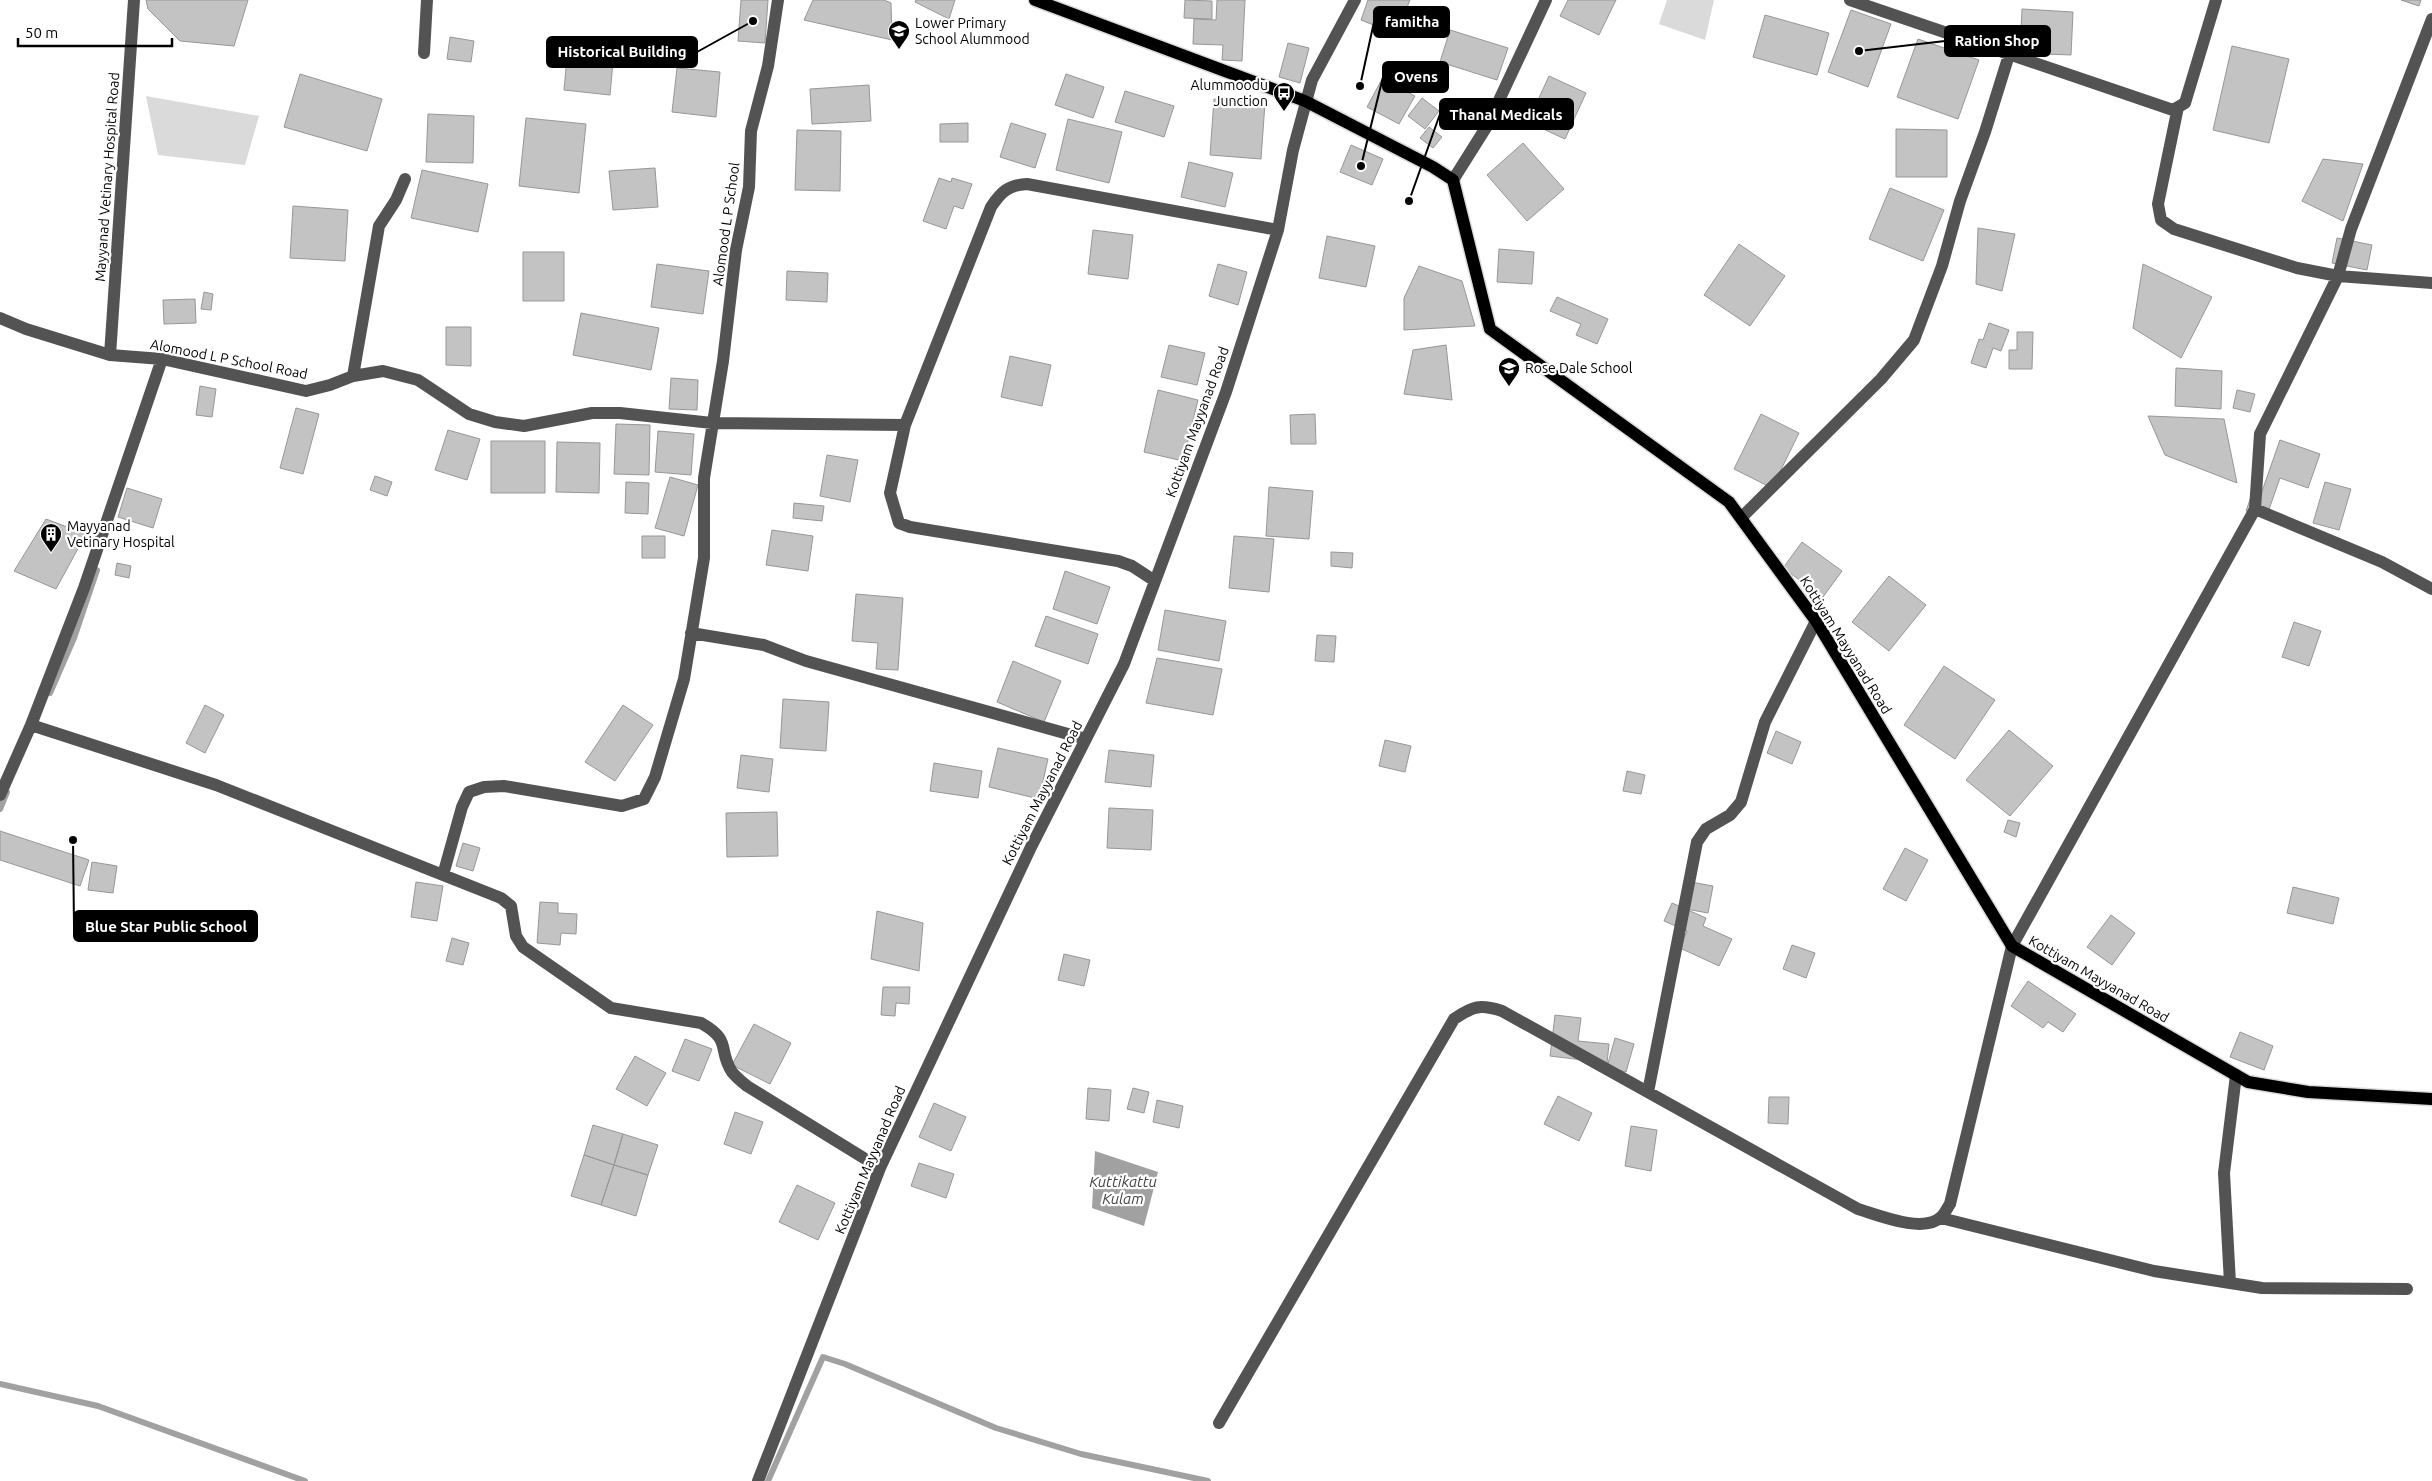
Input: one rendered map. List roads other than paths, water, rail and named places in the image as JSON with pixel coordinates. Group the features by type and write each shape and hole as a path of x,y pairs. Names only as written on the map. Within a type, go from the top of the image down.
{"main road":[{"path":"1035,0 1305,101 1433,167 1453,180"},
{"name":"Kottiyam Mayyanad Road","path":"1453,180 1490,330 1729,502 1816,621 2012,946 2248,1082 2308,1092 2432,1098"}],"street":[{"name":"Mayyanad Vetinary Hospital Road","path":"110,356 134,0"},
{"path":"424,53 428,0"},
{"name":"Alomood L P School","path":"443,875 462,807 469,792 484,787 504,786 622,806 644,799 655,777 684,679 704,558 704,478 723,361 736,250 749,187 751,131 768,66 778,0"},
{"name":"Kottiyam Mayyanad Road","path":"758,1481 880,1168 1027,856 1124,664 1226,392 1278,230 1293,150 1312,80 1355,0"},
{"path":"1453,180 1487,126 1546,0"},
{"path":"1850,0 2162,108 2173,110 2184,103 2216,0"},
{"path":"1219,1423 1454,1019 1469,1009 1485,1006 1502,1011 1858,1209 1912,1224 1928,1224 1941,1218 1950,1204 2012,946 2255,509 2260,434 2338,276 2351,229 2432,19"},
{"path":"1741,518 1881,379 1914,340 1942,266 1960,201 1986,132 2009,55"},
{"path":"2178,108 2158,204 2161,220 2174,229 2296,268 2338,276 2432,283"},
{"path":"353,376 379,226 396,200 405,179"},
{"path":"1155,582 1132,566 1118,562 910,527 899,522 890,493 905,425 991,207 1000,192 1014,184 1028,184 1278,230"},
{"name":"Alomood L P School Road","path":"0,318 26,330 110,356 162,359 306,391 330,385 353,376 384,372 418,380 469,414 495,422 524,426 592,413 620,413 712,423 905,425"},
{"path":"0,795 31,725 84,588 162,359"},
{"path":"2255,509 2382,562 2432,589"},
{"path":"1648,1092 1697,842 1706,829 1730,815 1741,802 1765,722 1816,621"},
{"path":"691,633 764,645 806,661 1086,739"},
{"path":"31,725 216,785 501,898 511,906 516,936 523,946 610,1008 701,1023 714,1030 722,1040 732,1072 747,1086 880,1168"},
{"path":"2230,1283 2224,1173 2236,1074"},
{"path":"1941,1218 2154,1271 2262,1288 2407,1289"}],"water":[{"name":"Kuttikattu Kulam","path":"1095,1151 1158,1172 1144,1226 1092,1208"}],"waterway":[{"path":"50,693 74,638 97,570"},
{"path":"0,809 7,792"},
{"path":"768,1481 823,1357 845,1364 996,1428 1081,1454 1208,1481"},
{"path":"0,1384 98,1406 305,1481"}],"place":[{"name":"Historical Building","path":"753,21"},
{"name":"Lower Primary School Alummood","path":"899,50"},
{"name":"Ration Shop","path":"1859,51"},
{"name":"famitha","path":"1360,86"},
{"name":"Alummoodu Junction","path":"1284,112"},
{"name":"Ovens","path":"1361,166"},
{"name":"Thanal Medicals","path":"1409,201"},
{"name":"Rose Dale School","path":"1509,387"},
{"name":"Mayyanad Vetinary Hospital","path":"51,553"},
{"name":"Blue Star Public School","path":"73,840"}]}
